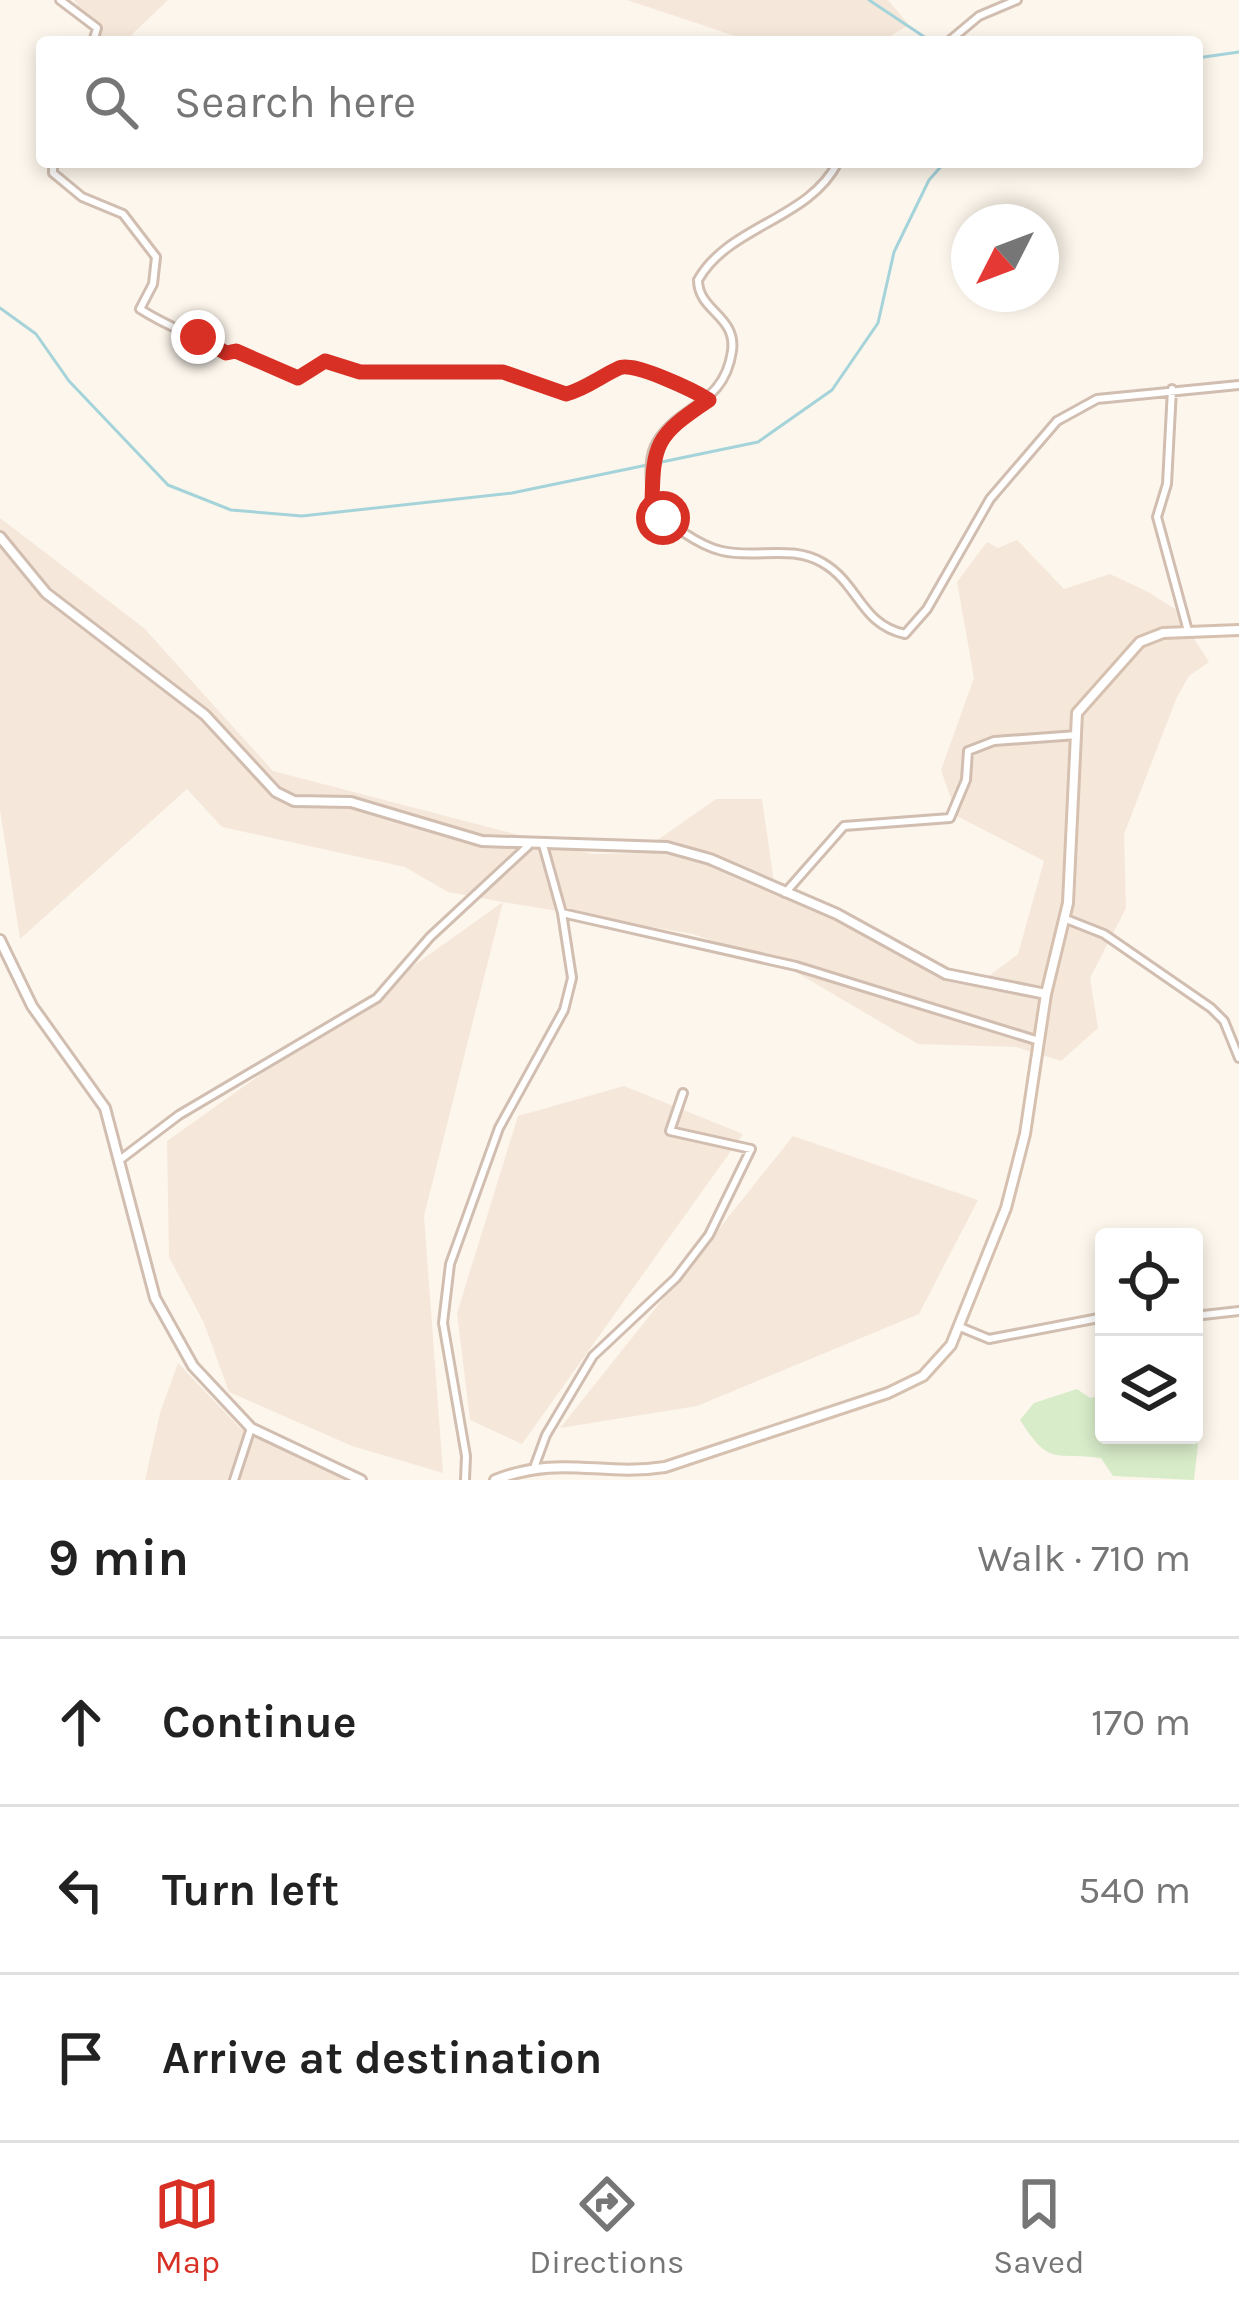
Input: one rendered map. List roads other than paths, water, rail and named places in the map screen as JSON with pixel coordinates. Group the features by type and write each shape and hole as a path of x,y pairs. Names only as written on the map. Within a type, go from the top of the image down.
{"street":[{"path":"60,0 97,28 95,36"},
{"path":"955,36 979,16 1017,0"},
{"path":"53,168 79,195 123,214 155,256 153,284 140,309 164,328 196,335 226,353 236,351 298,378 325,361 360,372 492,370 566,394 621,366 634,366 709,400"},
{"path":"833,168 810,199 702,272 701,299 726,321 734,338 728,369 709,400 658,440 651,466 652,506 721,551 773,551 821,561 868,617 905,634 927,609 990,499 1057,421 1096,399 1239,385"},
{"path":"1172,389 1167,484 1157,517 1189,634"},
{"path":"0,537 46,593 205,715 276,792 294,801 374,806 482,841 667,847 710,859 837,914 946,974 1046,994"},
{"path":"495,1480 535,1465 654,1468 784,1430 923,1376 947,1351 1012,1189 1046,994 1066,919 1083,701 1140,642 1162,633 1239,630"},
{"path":"785,893 844,826 950,818 966,781 968,751 994,741 1077,735"},
{"path":"121,1159 179,1115 377,998 430,937 529,845"},
{"path":"465,1480 466,1456 442,1323 445,1288 499,1128 564,1010 572,978 562,913 542,845"},
{"path":"562,913 796,966 1041,1041"},
{"path":"1066,919 1104,934 1211,1008 1224,1021 1239,1058"},
{"path":"0,940 32,1006 105,1108 136,1236 165,1320 193,1366 251,1428 362,1480"},
{"path":"535,1465 546,1436 593,1356 676,1278 709,1235 751,1149 670,1131 683,1093"},
{"path":"1203,1315 1239,1311"},
{"path":"960,1327 989,1339 1095,1319"},
{"path":"234,1480 251,1428"}],"waterway":[{"path":"869,0 923,36"},
{"path":"1203,57 1239,52"},
{"path":"0,308 36,334 69,381 168,485 231,510 302,516 512,493 758,442 832,390 878,323 894,252 929,180 940,168"}]}
